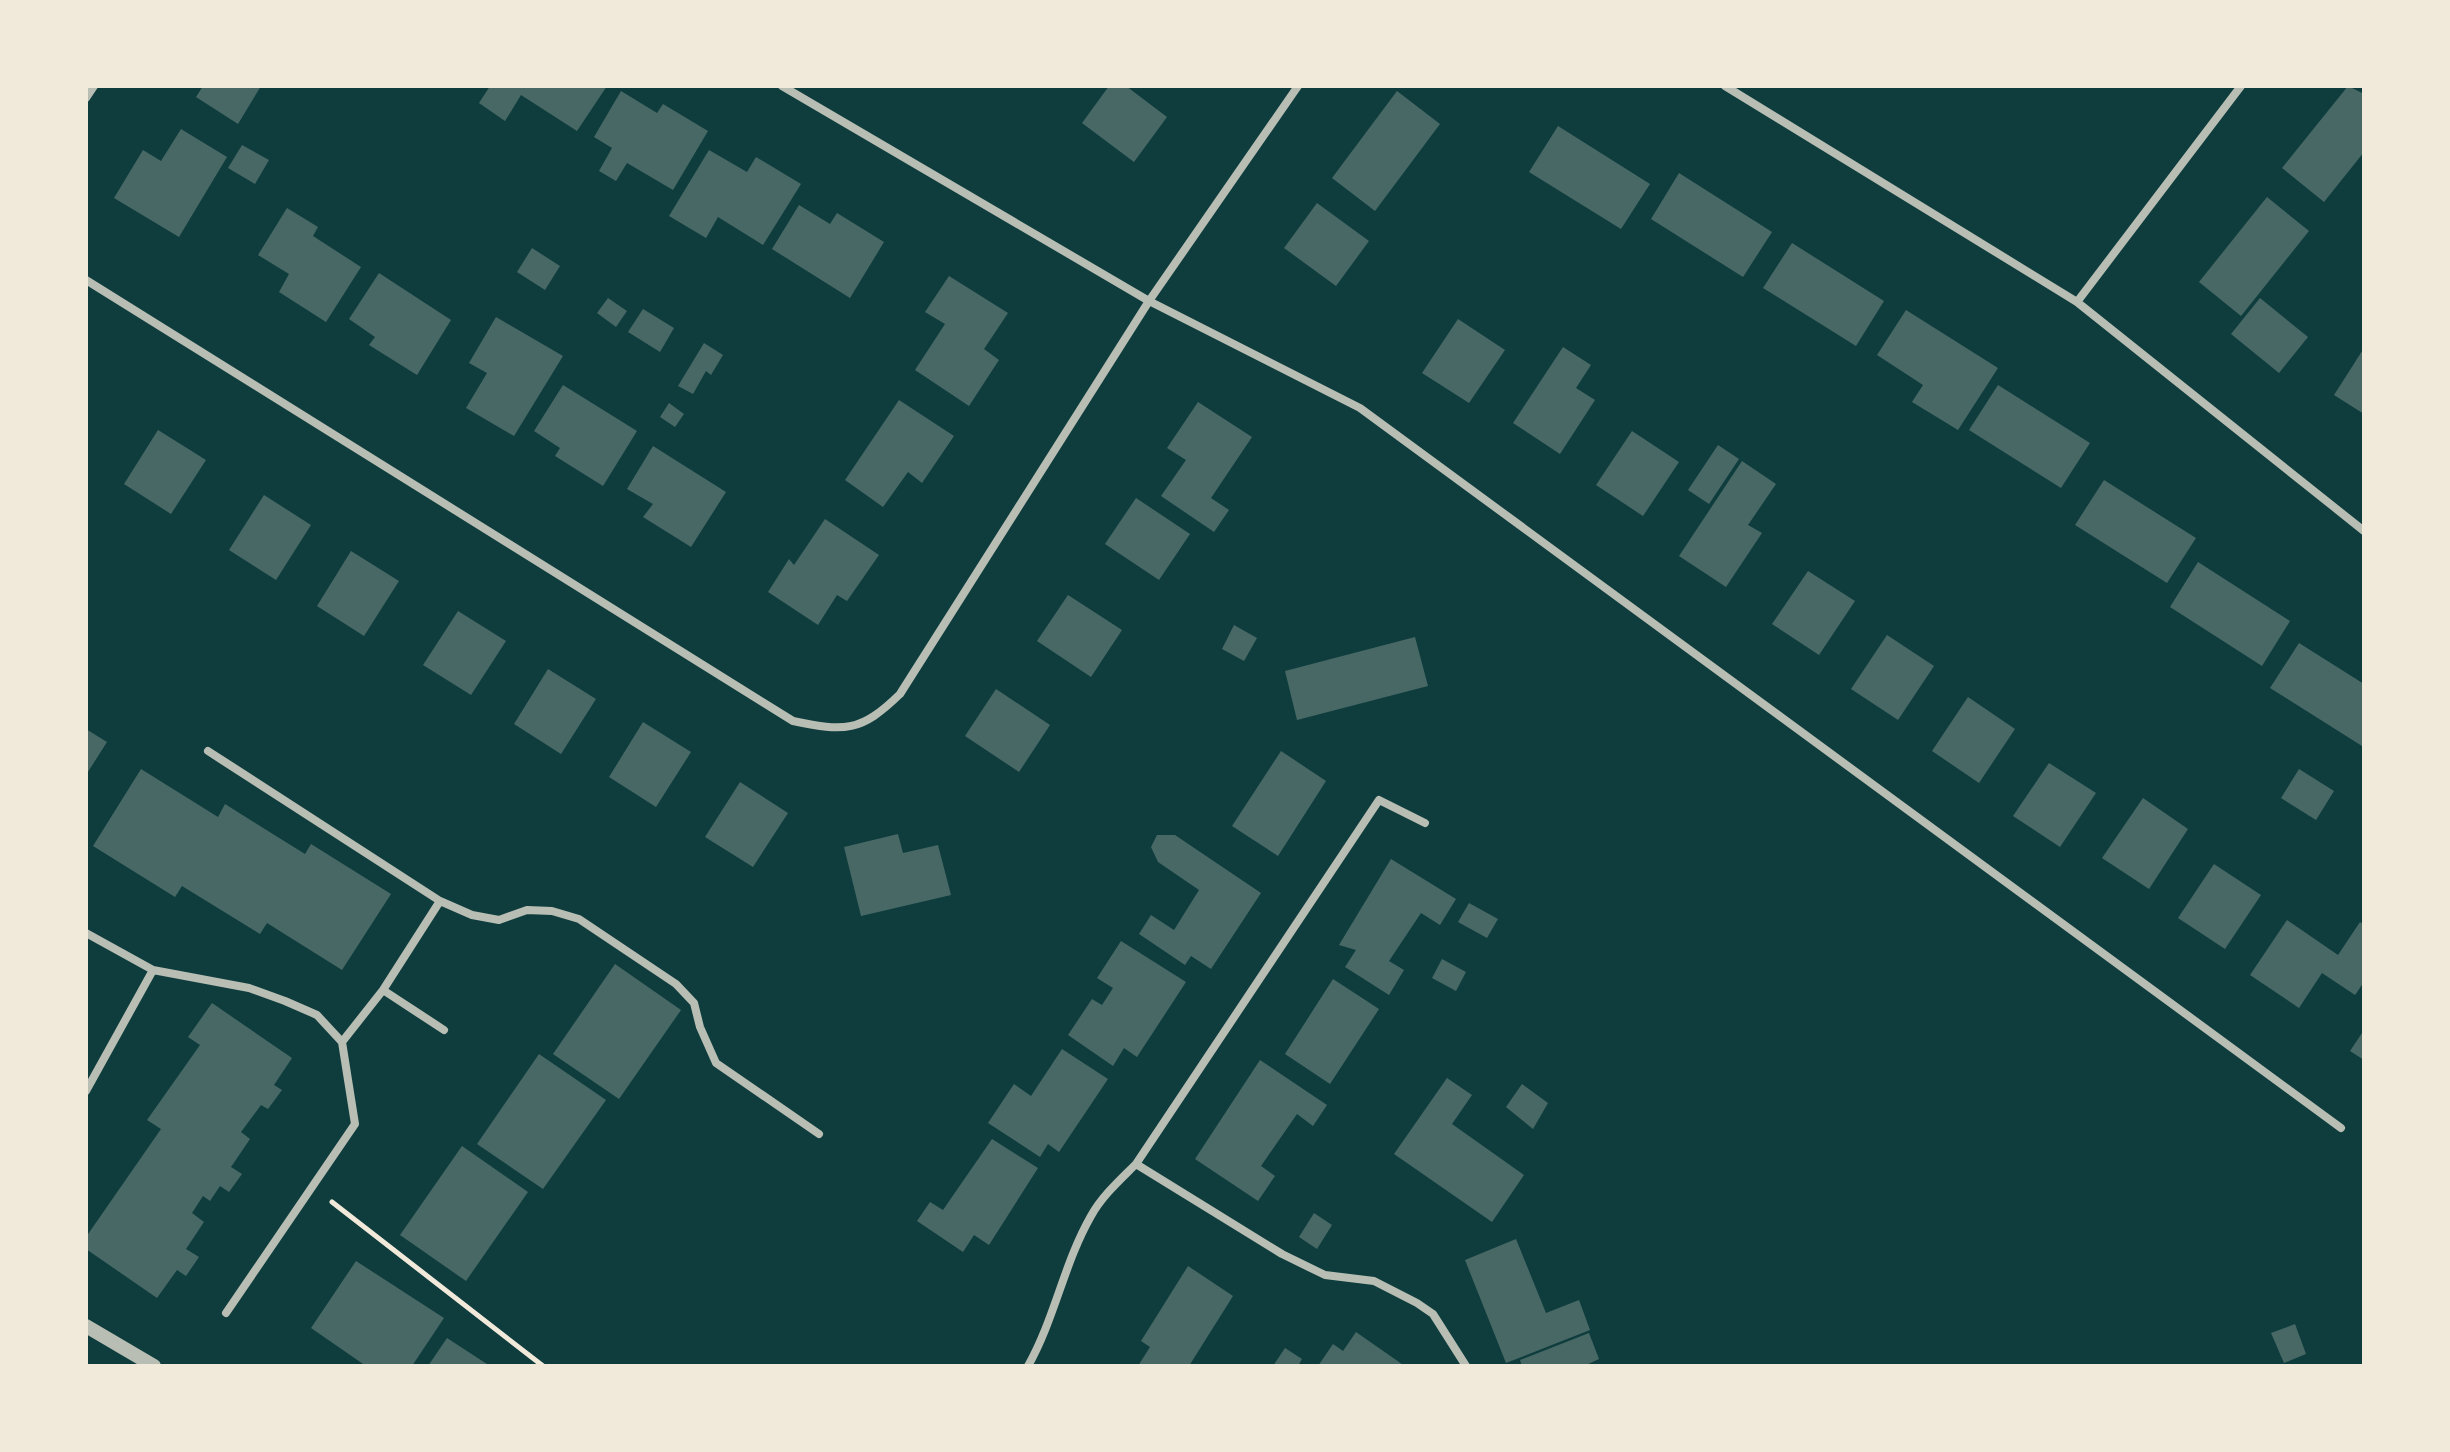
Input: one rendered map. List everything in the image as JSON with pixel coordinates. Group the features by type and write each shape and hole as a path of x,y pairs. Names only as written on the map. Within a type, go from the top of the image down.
{"street":[{"path":"86,98 94,86"},
{"path":"782,86 1149,301 1360,408 2341,1128"},
{"path":"86,280 793,721 831,729 873,721 900,694 1149,301 1298,86"},
{"path":"1725,86 2077,302 2364,531"},
{"path":"2077,302 2241,86"},
{"path":"208,751 440,901 472,915 499,920 527,910 552,911 579,919 676,984 694,1003 700,1027 716,1063 819,1134"},
{"path":"1028,1366 1044,1336 1091,1216 1136,1164 1379,800 1425,823"},
{"path":"342,1042 383,990 440,901"},
{"path":"86,933 153,970 249,988 317,1015 342,1042 355,1124 226,1313"},
{"path":"86,1091 153,970"},
{"path":"383,990 444,1030"},
{"path":"1136,1164 1282,1254 1325,1275 1374,1281 1417,1303 1433,1314 1466,1366"},
{"path":"86,1326 154,1366"}],"path":[{"path":"312,1186 543,1366"}],"building":[{"path":"203,86 261,86 238,124 196,97"},
{"path":"490,86 607,86 577,131 521,95 505,121 479,103"},
{"path":"1109,86 1126,86 1167,117 1134,162 1082,123"},
{"path":"2348,86 2364,94 2364,152 2324,202 2282,168"},
{"path":"621,91 657,113 663,104 708,131 673,190 627,163 616,181 599,171 612,148 594,137"},
{"path":"1397,91 1440,124 1375,211 1332,178"},
{"path":"1558,126 1650,184 1621,229 1529,172"},
{"path":"181,129 227,157 179,237 114,198 143,150 161,161"},
{"path":"242,145 269,160 255,184 228,168"},
{"path":"709,150 747,172 756,157 801,184 763,245 718,217 706,238 669,216"},
{"path":"1679,173 1772,232 1743,277 1651,219"},
{"path":"2267,197 2309,231 2241,316 2199,282"},
{"path":"1317,203 1369,241 1336,286 1284,248"},
{"path":"799,205 830,224 837,213 884,242 850,298 772,249"},
{"path":"287,208 318,227 313,236 361,267 326,322 279,292 289,274 258,255"},
{"path":"1792,243 1884,301 1856,346 1763,288"},
{"path":"532,248 560,266 545,290 517,272"},
{"path":"379,273 451,320 417,375 369,345 375,337 349,319"},
{"path":"949,276 1008,313 984,349 999,360 969,406 915,370 945,324 925,312"},
{"path":"608,298 627,311 616,327 597,313"},
{"path":"2260,298 2308,337 2279,373 2231,334"},
{"path":"643,309 674,328 660,352 628,332"},
{"path":"1906,310 1998,368 1958,430 1912,402 1923,385 1877,355"},
{"path":"496,317 563,356 514,436 466,408 487,373 469,363"},
{"path":"1458,319 1505,350 1469,403 1422,373"},
{"path":"704,343 723,355 711,375 706,371 693,394 678,386"},
{"path":"1563,347 1591,365 1576,388 1595,400 1560,454 1513,423"},
{"path":"2364,348 2364,414 2334,395"},
{"path":"563,385 637,431 603,486 555,456 560,448 534,431"},
{"path":"1998,385 2090,443 2061,488 1969,430"},
{"path":"899,400 954,436 922,483 908,472 883,507 845,480"},
{"path":"1198,402 1252,437 1211,498 1229,510 1214,532 1161,496 1186,460 1167,448"},
{"path":"669,403 684,414 675,427 660,417"},
{"path":"158,430 206,460 171,514 124,484"},
{"path":"1632,431 1679,462 1643,516 1596,485"},
{"path":"1718,445 1739,459 1709,504 1688,490"},
{"path":"653,446 726,492 691,547 643,517 653,504 627,489"},
{"path":"1742,461 1776,484 1748,525 1762,533 1726,587 1679,556"},
{"path":"2104,480 2196,538 2167,583 2075,525"},
{"path":"264,495 311,525 276,580 229,550"},
{"path":"1136,498 1190,534 1159,580 1105,544"},
{"path":"825,519 879,555 847,601 837,595 818,625 768,592 789,559 794,565"},
{"path":"351,551 399,581 364,636 317,606"},
{"path":"2198,562 2290,621 2262,666 2170,607"},
{"path":"1808,571 1855,601 1819,655 1772,624"},
{"path":"1068,595 1122,630 1091,677 1037,641"},
{"path":"458,611 506,641 471,695 423,665"},
{"path":"1234,625 1257,638 1244,661 1222,649"},
{"path":"1887,635 1934,666 1898,720 1851,689"},
{"path":"1415,637 1428,686 1297,720 1285,671"},
{"path":"2299,643 2364,684 2362,746 2270,688"},
{"path":"548,669 596,699 561,754 514,724"},
{"path":"996,689 1050,725 1019,772 965,736"},
{"path":"1968,697 2015,729 1979,783 1932,751"},
{"path":"643,722 691,752 656,807 609,777"},
{"path":"86,729 107,742 86,775"},
{"path":"1281,751 1326,781 1278,856 1232,826"},
{"path":"2049,763 2096,793 2060,847 2013,816"},
{"path":"141,769 218,817 225,804 305,854 311,844 391,894 342,970 267,923 260,934 182,886 175,897 93,846"},
{"path":"2299,769 2334,791 2316,820 2281,798"},
{"path":"740,782 788,813 753,867 705,837"},
{"path":"2143,798 2188,829 2149,889 2102,858"},
{"path":"898,834 903,853 938,845 951,895 861,916 844,847"},
{"path":"1157,835 1175,835 1261,893 1211,969 1191,956 1185,965 1139,934 1151,915 1174,930 1199,890 1158,862 1151,847"},
{"path":"1391,859 1456,899 1440,925 1421,913 1389,961 1404,970 1389,995 1345,967 1356,950 1339,945"},
{"path":"2214,864 2261,895 2225,949 2178,918"},
{"path":"1469,903 1498,919 1487,938 1458,922"},
{"path":"2287,920 2338,955 2360,922 2364,925 2364,982 2355,995 2322,973 2299,1008 2250,975"},
{"path":"1121,941 1186,982 1137,1057 1124,1048 1113,1066 1068,1035 1092,999 1102,1005 1113,988 1097,978"},
{"path":"1442,959 1466,972 1456,991 1432,978"},
{"path":"615,964 681,1010 619,1099 553,1054"},
{"path":"1333,979 1379,1009 1330,1084 1285,1054"},
{"path":"212,1003 292,1058 274,1085 282,1090 268,1109 261,1105 241,1132 250,1139 231,1167 242,1174 229,1192 220,1186 210,1201 203,1196 192,1213 204,1222 186,1249 199,1257 186,1276 177,1270 157,1298 86,1249 86,1237 161,1129 147,1120 200,1045 188,1037"},
{"path":"2364,1030 2364,1060 2350,1051"},
{"path":"1062,1049 1108,1079 1059,1152 1048,1144 1040,1157 988,1123 1014,1084 1031,1096"},
{"path":"539,1054 606,1100 543,1189 477,1144"},
{"path":"1260,1060 1327,1105 1313,1126 1297,1114 1261,1166 1275,1176 1258,1201 1195,1159"},
{"path":"1447,1078 1472,1095 1452,1124 1524,1175 1492,1222 1394,1154"},
{"path":"1522,1084 1548,1103 1533,1129 1506,1107"},
{"path":"992,1139 1038,1168 989,1245 974,1235 963,1252 917,1221 930,1202 943,1210"},
{"path":"462,1146 528,1192 466,1281 400,1235"},
{"path":"1314,1213 1332,1225 1317,1249 1299,1237"},
{"path":"1516,1239 1546,1313 1579,1300 1590,1330 1506,1363 1465,1260"},
{"path":"356,1261 444,1318 412,1366 366,1366 311,1328"},
{"path":"1188,1266 1233,1296 1189,1366 1138,1366 1150,1347 1141,1341"},
{"path":"2295,1324 2306,1354 2284,1363 2271,1333"},
{"path":"1356,1332 1404,1366 1318,1366 1333,1344 1343,1351"},
{"path":"1589,1333 1599,1359 1584,1366 1522,1366 1520,1360"},
{"path":"447,1338 490,1366 428,1366"},
{"path":"1285,1348 1302,1359 1298,1366 1273,1366"}]}
